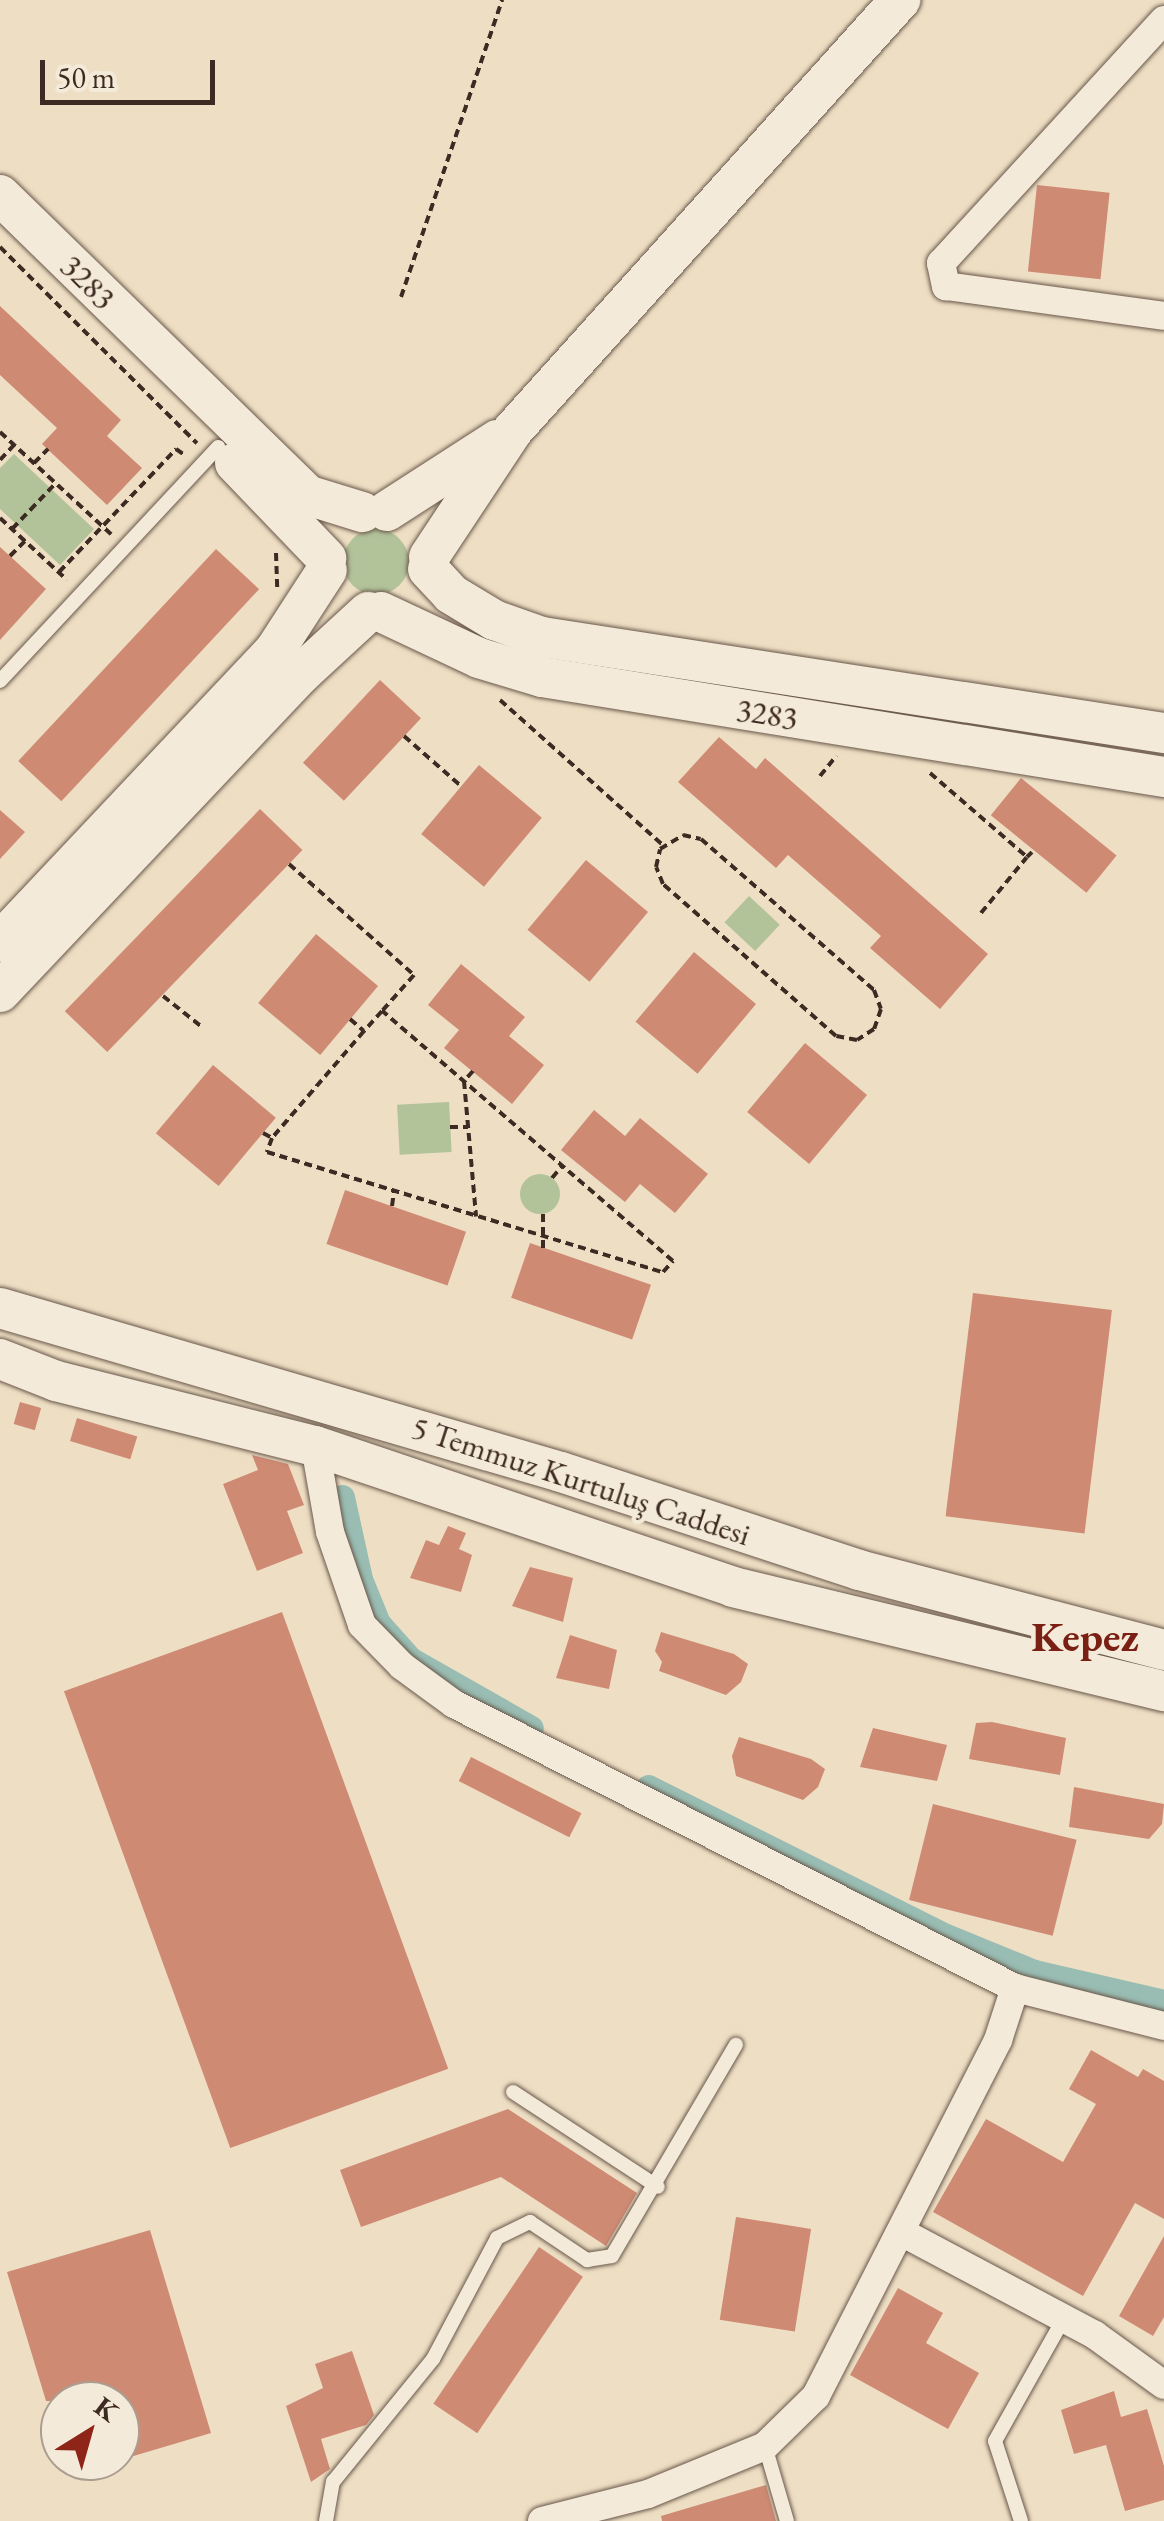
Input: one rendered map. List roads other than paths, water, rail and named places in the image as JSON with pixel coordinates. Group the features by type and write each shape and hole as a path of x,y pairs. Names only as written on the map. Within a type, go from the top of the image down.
{"street":[{"path":"0,992 302,673 375,612 412,599 428,563 513,430 900,0"},
{"path":"1164,20 940,263 946,286 1164,316"},
{"name":"3283","path":"0,195 294,483 322,501 375,511"},
{"name":"3283","path":"0,226 326,564"},
{"path":"0,942 275,650 326,564 333,534 513,430"},
{"path":"375,511 411,523 428,563"},
{"name":"3283","path":"428,563 451,594 494,620 542,637 1164,733"},
{"path":"326,564 337,593 375,612"},
{"name":"3283","path":"375,612 478,658 542,678 1164,777"},
{"name":"5 Temmuz Kurtuluş Caddesi","path":"0,1308 524,1460 860,1570 1164,1650"},
{"name":"5 Temmuz Kurtuluş Caddesi","path":"0,1359 56,1381 315,1446 732,1588 1164,1691"},
{"path":"315,1446 330,1532 362,1625 402,1666 520,1739 1015,1988 1164,2026"},
{"path":"542,2521 648,2494 765,2446 816,2396 903,2233 998,2040 1015,1988"},
{"path":"903,2233 1064,2318 1164,2384"}],"lane":[{"path":"0,681 125,546 210,444"},
{"path":"326,2521 333,2482 433,2359 503,2232 530,2222 587,2260 604,2260 618,2250 658,2187 736,2045"},
{"path":"512,2092 658,2187"},
{"path":"1021,2521 994,2441 1064,2318"},
{"path":"765,2446 787,2521"}],"waterway":[{"path":"342,1497 360,1579 378,1623 410,1659 531,1728"},
{"path":"648,1787 939,1933 1034,1972 1164,2002"}],"district":[{"name":"Kepez","path":"1085,1637"}]}
